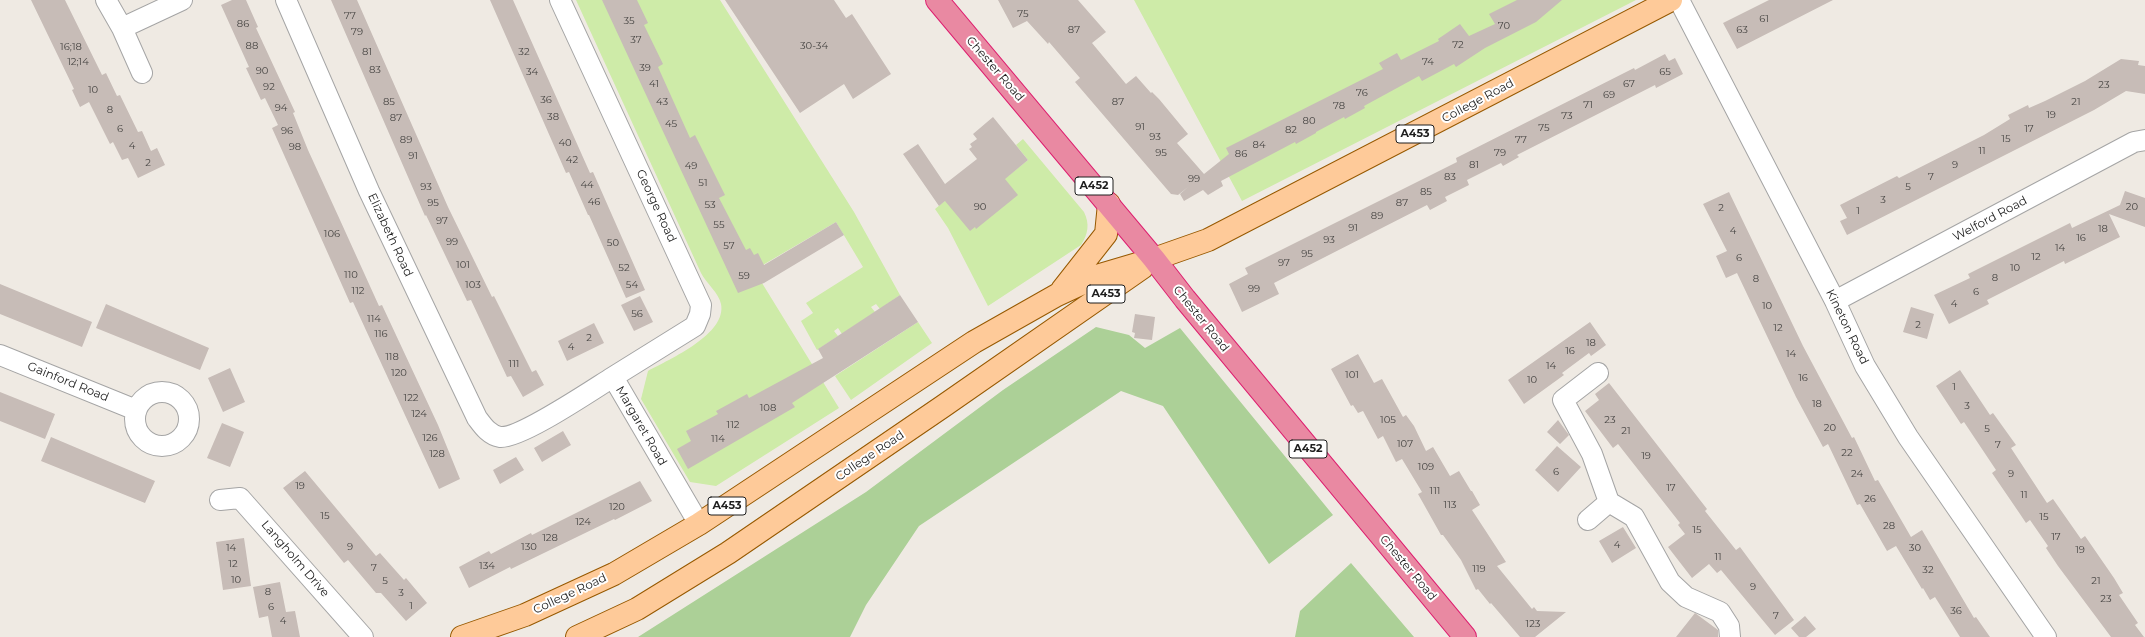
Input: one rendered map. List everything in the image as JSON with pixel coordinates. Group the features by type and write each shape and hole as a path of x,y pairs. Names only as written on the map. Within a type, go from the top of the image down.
{"highway":[{"name":"Chester Road","path":"937,0 1109,204 1185,300 1465,637"}],"main road":[{"name":"College Road","path":"462,637 525,615 614,574 699,524 974,342 1057,295 1100,275 1154,259 1208,240 1671,0"},
{"name":"College Road","path":"1057,295 1106,234 1109,204"},
{"name":"College Road","path":"577,637 637,609 728,552 942,407 1154,259"}],"street":[{"path":"106,0 122,28 142,74"},
{"path":"122,28 182,0"},
{"name":"Elizabeth Road","path":"286,0 369,191 477,418 484,428 492,435 501,437 522,431"},
{"name":"George Road","path":"560,0 701,305 700,314 695,326 613,377"},
{"name":"Kineton Road","path":"1679,0 1835,301 1865,366 1908,437 2046,637"},
{"name":"Welford Road","path":"1835,301 2134,142 2145,140"},
{"name":"Gainford Road","path":"0,355 136,410"},
{"path":"1598,373 1563,400 1592,454 1609,502 1634,517 1670,582 1675,587 1686,597 1720,612 1729,626 1730,637"},
{"name":"Margaret Road","path":"522,431 613,377 699,524"},
{"name":"Langholm Drive","path":"220,500 240,498 363,637"},
{"path":"1588,520 1609,502"}],"green space":[{"path":"576,0 720,0 854,212 900,295 880,309 876,304 871,307 875,312 842,334 838,328 834,331 838,336 817,350 801,321 813,313 806,303 863,267 836,222 756,269 762,283 839,408 716,486 690,482 641,399 648,371 695,344 706,335 715,325 720,315 720,300 701,273"},
{"path":"1134,0 1636,0 1242,201"},
{"path":"1023,139 1084,212 1088,225 1087,233 1081,245 988,306 948,228 935,209 969,181 1008,176 1028,160 1016,145"},
{"path":"918,322 932,343 851,400 835,376"},
{"path":"1096,327 1129,335 1145,348 1180,328 1333,515 1269,564 1163,406 1121,391 919,526 866,605 850,637 638,637 866,492 1003,390"},
{"path":"1351,563 1414,637 1295,637 1300,611"}],"building":[{"path":"31,0 65,0 102,75 106,73 117,96 120,95 138,132 142,131 151,151 157,148 165,165 138,178 128,158 122,160 113,142 110,144 89,102 80,107 72,90 74,89"},
{"path":"232,0 246,0 258,27 256,28 295,112 293,113 308,150 379,306 382,305 438,425 460,479 439,489 353,302 350,303 272,128 278,125 265,98 261,100 246,68 249,67 221,5"},
{"path":"331,0 357,0 448,207 492,297 494,296 532,372 536,370 544,385 523,397 511,376 507,377 471,300 467,301 426,215 425,216"},
{"path":"490,0 513,0 590,173 593,172 645,290 626,298 569,172 566,173"},
{"path":"602,0 637,0 648,23 644,25 663,64 658,67 690,138 695,135 725,195 719,198 746,250 750,248 754,255 758,253 764,265 836,222 844,235 764,283 738,293"},
{"path":"725,0 834,0 846,18 852,14 891,74 853,99 844,84 800,113"},
{"path":"998,0 1078,0 1106,32 1092,43 1126,84 1136,76 1151,93 1152,92 1159,99 1188,134 1177,143 1204,174 1229,154 1226,148 1383,69 1379,63 1397,53 1401,60 1439,41 1438,39 1460,24 1469,36 1495,24 1489,14 1517,0 1562,0 1536,22 1485,48 1456,67 1454,64 1422,81 1419,76 1364,106 1365,108 1345,119 1344,117 1296,144 1295,142 1221,181 1223,186 1208,195 1203,190 1184,201 1180,194 1188,187 1178,195 1171,194 1075,82 1080,78 1049,42 1048,44 1027,21 1013,28"},
{"path":"1769,0 1833,0 1737,49 1723,23"},
{"path":"1665,54 1669,61 1675,58 1683,74 1656,88 1655,85 1517,155 1519,157 1503,166 1501,163 1467,180 1469,185 1445,197 1447,201 1430,210 1427,205 1274,283 1279,294 1242,312 1229,284 1248,274 1245,268 1457,162 1456,158 1634,68 1635,70"},
{"path":"2121,59 2139,61 2138,65 2145,66 2145,94 2126,91 2094,110 1847,235 1840,221 1847,218 1840,205 1897,176 1899,178 1984,135 2010,119 2008,115 2028,105 2029,108 2045,101 2085,81"},
{"path":"993,117 1028,160 1005,179 1018,195 976,229 975,227 970,231 945,201 939,206 903,154 918,144 945,184 977,159 969,149 972,147 970,144 977,139 973,134"},
{"path":"2125,191 2145,198 2145,227 2109,214 2120,237 2065,264 2064,261 1987,300 1989,304 1949,324 1934,295 1970,278 1968,274 2070,223 2072,228 2120,205"},
{"path":"1729,192 1803,346 1852,438 1854,437 1875,481 1878,480 1911,537 1922,530 1974,618 1976,617 1990,637 1960,637 1935,597 1930,600 1923,588 1922,589 1896,546 1887,551 1860,504 1857,505 1828,444 1823,447 1796,397 1737,273 1726,278 1716,256 1727,251 1703,204"},
{"path":"0,284 92,322 82,347 0,314"},
{"path":"900,295 918,322 792,403 795,407 688,469 677,449 691,441 686,431 718,414 716,411 747,394 749,398 823,358 818,349"},
{"path":"640,296 653,322 634,331 621,305"},
{"path":"106,304 209,348 200,370 96,328"},
{"path":"1911,307 1934,314 1927,339 1903,332"},
{"path":"1135,314 1155,317 1152,340 1134,338 1135,333 1132,332"},
{"path":"1590,322 1606,345 1591,356 1589,353 1562,373 1564,375 1524,404 1508,380"},
{"path":"594,323 604,343 567,361 558,341"},
{"path":"1358,354 1374,383 1382,379 1403,417 1406,415 1414,426 1426,451 1433,447 1450,476 1459,471 1480,505 1472,510 1506,562 1497,566 1532,609 1534,607 1537,611 1566,612 1535,637 1520,637 1478,589 1476,590 1461,560 1443,535 1441,535 1418,494 1422,492 1402,459 1396,462 1383,436 1378,439 1363,411 1358,413 1353,405 1351,406 1331,369"},
{"path":"230,368 245,402 223,412 208,378"},
{"path":"1960,370 1990,415 1993,413 2016,445 2011,448 2047,503 2053,499 2081,539 2085,536 2114,578 2123,593 2119,595 2138,623 2135,625 2144,637 2111,637 2058,566 2046,548 2048,546 2030,520 2026,523 1992,473 1996,470 1964,422 1961,424 1936,386"},
{"path":"1609,383 1707,509 1705,511 1736,550 1740,547 1794,620 1775,635 1721,570 1717,573 1709,564 1692,578 1668,547 1685,534 1678,525 1680,523 1618,444 1613,448 1585,411 1599,400 1595,394"},
{"path":"0,392 55,414 45,439 0,421"},
{"path":"1558,420 1569,435 1560,444 1547,432"},
{"path":"222,423 244,432 230,467 207,458"},
{"path":"563,431 571,445 542,462 534,448"},
{"path":"51,437 155,481 145,503 41,461"},
{"path":"1557,446 1581,467 1558,492 1535,470"},
{"path":"516,457 524,470 500,484 493,470"},
{"path":"305,471 376,556 380,553 404,580 406,578 427,603 406,621 381,593 376,593 348,560 344,563 283,488"},
{"path":"640,481 652,501 511,569 510,567 469,588 459,567 489,551 491,554 531,533 532,535"},
{"path":"1623,527 1636,548 1612,563 1599,541"},
{"path":"244,538 251,586 223,590 216,542"},
{"path":"280,582 286,612 295,611 300,637 272,637 268,616 259,618 253,587"},
{"path":"1695,613 1718,630 1718,637 1676,637"},
{"path":"1805,616 1816,629 1806,637 1799,637 1791,628"}]}
